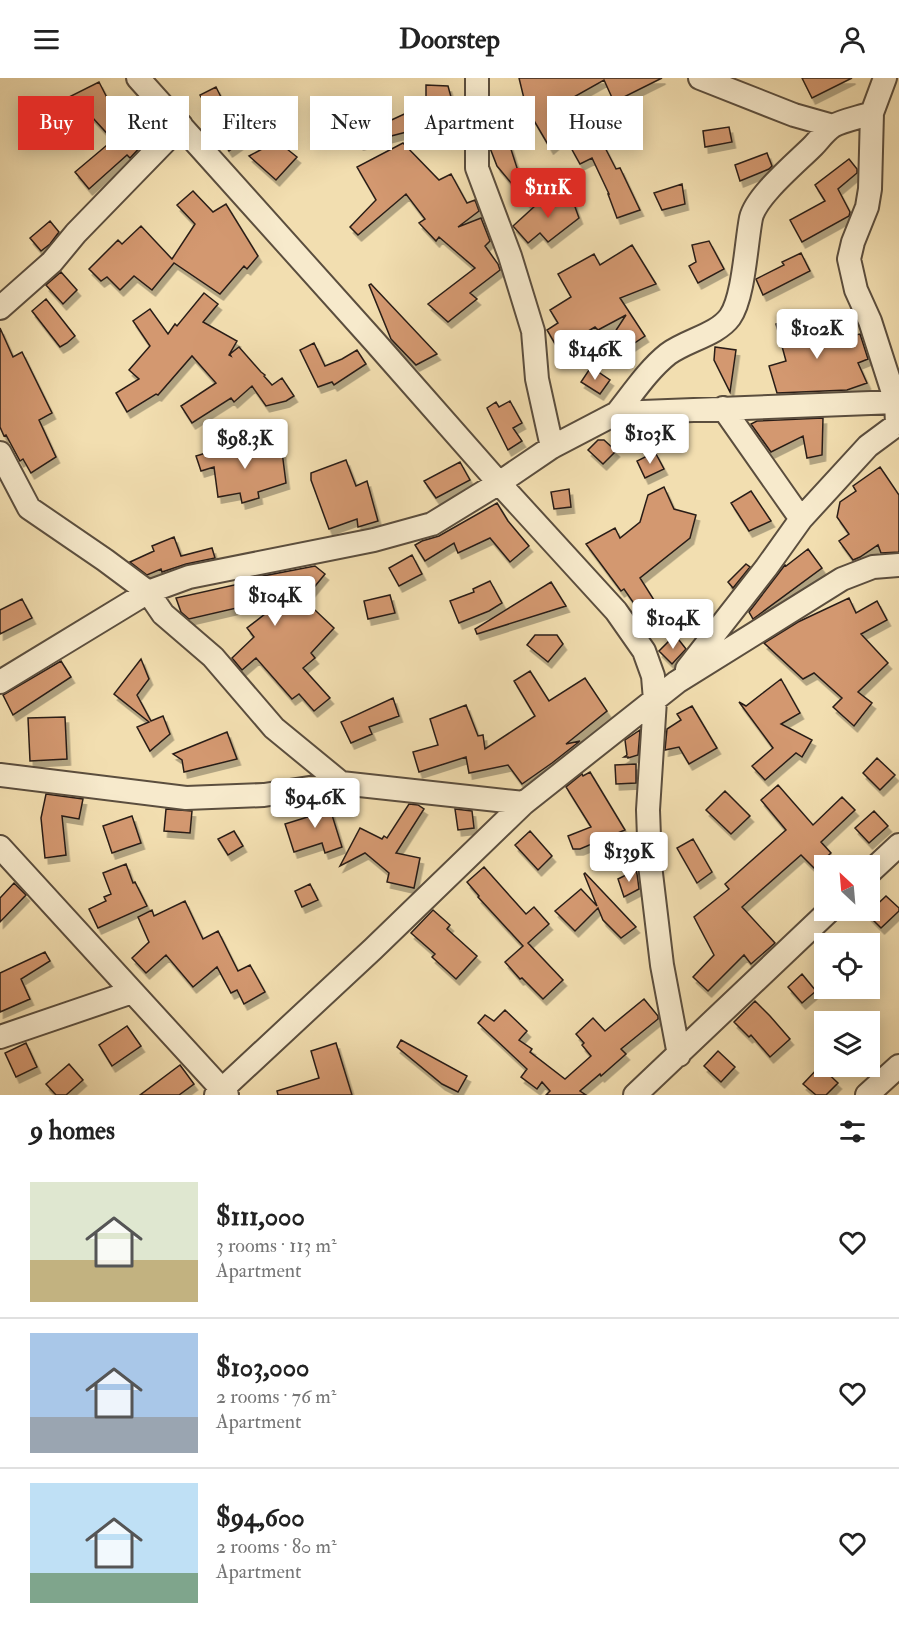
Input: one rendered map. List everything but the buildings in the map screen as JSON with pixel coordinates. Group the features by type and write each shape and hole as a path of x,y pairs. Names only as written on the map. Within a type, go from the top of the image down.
{"street":[{"path":"138,78 155,96"},
{"path":"477,78 477,168 510,256 533,331 537,379 552,447"},
{"path":"700,78 794,115 833,126"},
{"path":"885,78 872,113 870,189 867,207 852,242 849,259 856,290 870,321 897,416"},
{"path":"0,682 148,592 189,577 363,542 432,524 552,447 617,413 667,355 682,345 716,329 731,316 739,292 752,217 768,192 833,126 872,113"},
{"path":"189,133 499,483 616,611 644,651 653,676 655,700 648,810 650,865 662,965 679,1055"},
{"path":"0,308 51,262 156,150"},
{"path":"617,413 723,408 897,416"},
{"path":"723,408 801,519"},
{"path":"677,682 766,568 801,519 897,416"},
{"path":"0,453 30,508 148,592 163,614 213,657 274,728 340,783"},
{"path":"0,847 222,1093 524,803 677,682 842,579 873,567 899,565"},
{"path":"0,775 186,798 264,795 340,783 524,803"},
{"path":"880,863 899,845"},
{"path":"635,1095 819,921"},
{"path":"0,1036 132,992"},
{"path":"867,1095 897,1072"}]}
